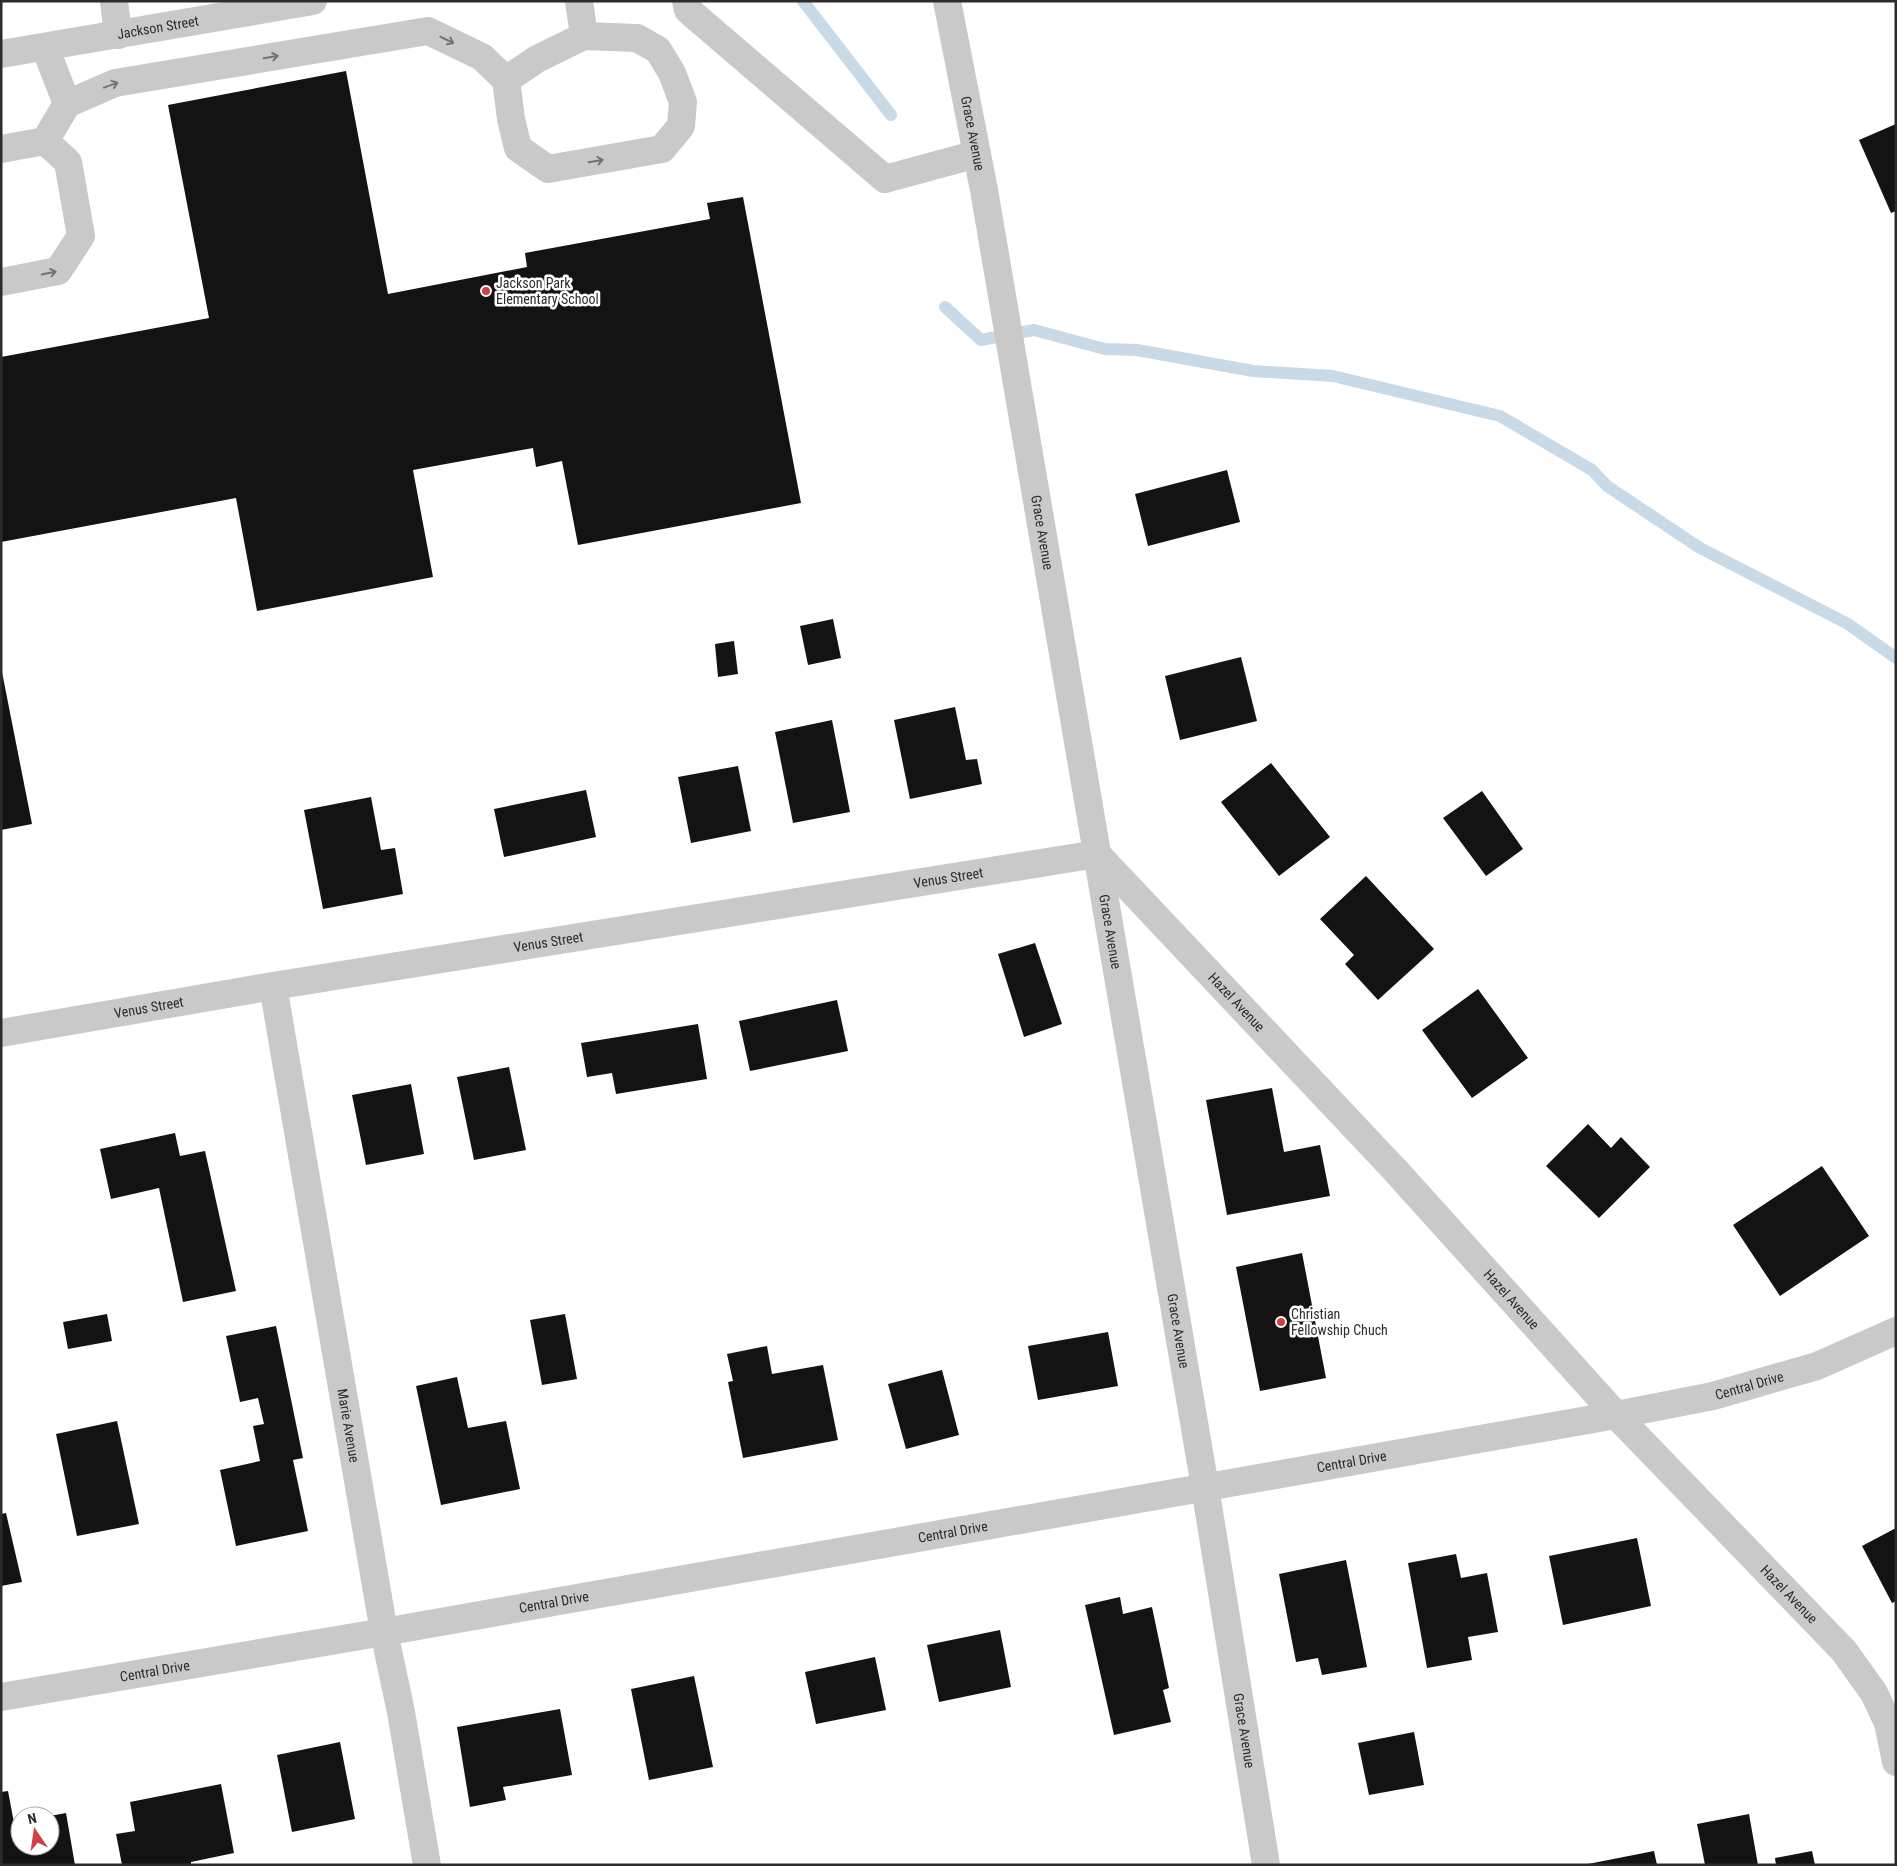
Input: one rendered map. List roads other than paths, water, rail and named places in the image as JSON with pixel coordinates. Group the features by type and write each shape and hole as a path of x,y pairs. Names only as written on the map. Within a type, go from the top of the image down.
{"street":[{"path":"114,1 118,35"},
{"name":"Jackson Street","path":"1,54 313,1"},
{"path":"579,1 584,36"},
{"path":"686,1 688,10 885,179 977,154"},
{"name":"Grace Avenue","path":"947,1 977,154 1014,363 1205,1487 1266,1865"},
{"path":"1,149 45,141 67,104 115,83 428,31 482,57 506,80 511,119 518,148 548,169 662,149 681,126 683,102 672,73 658,50 637,38 584,36 538,59 506,80"},
{"path":"45,47 67,104"},
{"path":"1,282 58,272 81,236 68,162 45,141"},
{"name":"Venus Street","path":"1,1033 273,986 1097,854"},
{"name":"Hazel Avenue","path":"1097,854 1395,1170 1616,1415 1844,1651 1874,1693 1888,1724 1896,1762"},
{"name":"Marie Avenue","path":"273,986 384,1632 402,1712 427,1865"},
{"name":"Central Drive","path":"1,1697 384,1632 1616,1415 1713,1396 1817,1366 1896,1331"}],"waterway":[{"path":"803,1 891,115"},
{"path":"945,307 981,340 1034,330 1105,349 1137,350 1253,371 1333,376 1500,416 1592,470 1607,486 1700,548 1848,624 1896,658"}],"place":[{"name":"Jackson Park Elementary School","path":"486,291"},
{"name":"Christian Fellowship Chuch","path":"1281,1322"}]}
